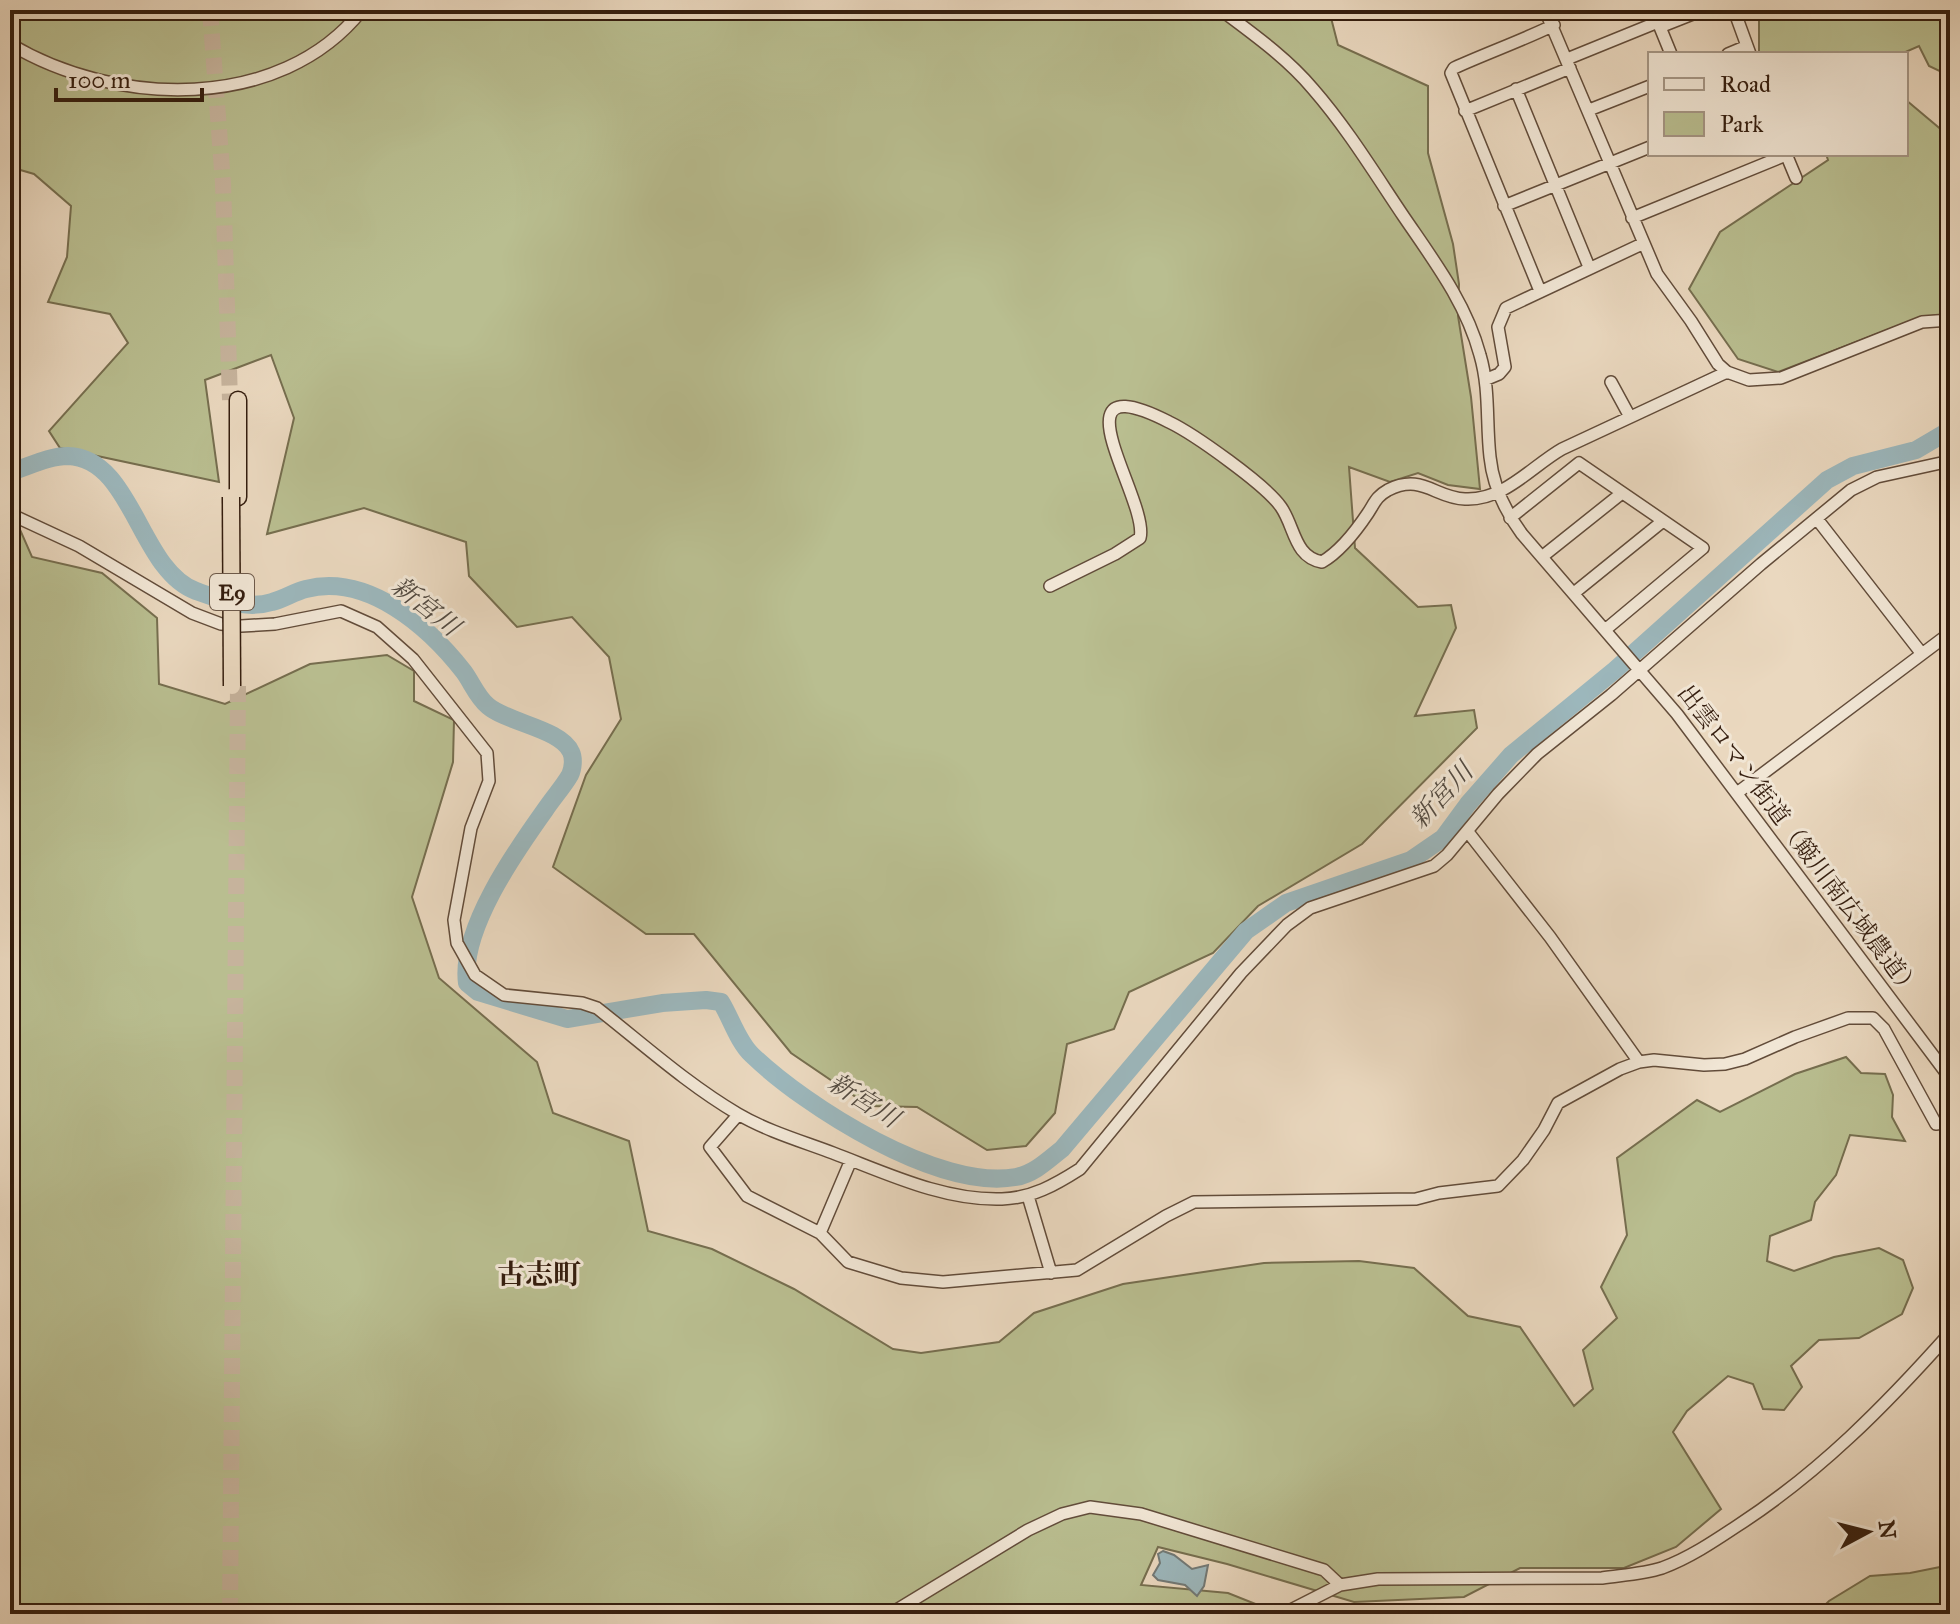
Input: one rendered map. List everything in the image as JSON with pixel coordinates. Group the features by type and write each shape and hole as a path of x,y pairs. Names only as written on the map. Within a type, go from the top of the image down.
{"highway":[{"name":"E9","path":"234,400 235,686"}],"street":[{"path":"10,44 49,63 94,79 164,89 196,89 231,85 288,67 321,48 351,24 362,10"},
{"path":"1221,10 1286,62 1312,88 1342,126 1449,282 1466,313 1487,379 1490,458 1497,491 1510,518 1522,534 1605,630 1703,548 1579,463 1510,518"},
{"path":"1545,10 1554,25 1657,274 1718,364 1727,372 1749,380 1781,378 1922,322 1950,320"},
{"path":"1653,10 1670,52"},
{"path":"1465,111 1659,25 1703,10"},
{"path":"1734,10 1749,50"},
{"path":"1540,291 1451,73 1454,68 1554,25"},
{"path":"1589,110 1648,87"},
{"path":"1516,89 1589,267"},
{"path":"1504,206 1648,148"},
{"path":"1632,218 1781,156"},
{"path":"1787,156 1796,178"},
{"path":"1487,379 1499,374 1505,367 1498,327 1506,308 1642,244"},
{"path":"1050,586 1140,538 1142,532 1112,445 1109,423 1111,412 1123,405 1169,421 1260,486 1280,505 1297,544 1313,561 1322,562 1335,554 1370,511 1377,496 1391,489 1405,484 1422,484 1463,500 1481,497 1513,485 1542,461 1727,372"},
{"path":"1611,382 1630,417"},
{"path":"10,514 79,546 192,613 221,624 275,624 341,611 377,627 413,659 487,753 489,781 471,828 454,920 457,943 475,975 504,995 582,1003 597,1008 692,1084 738,1115 772,1131 945,1193 978,1199 1028,1196 1053,1187 1080,1169 1241,973 1287,925 1310,908 1434,866 1537,754 1636,666 1851,490 1877,477 1950,461"},
{"path":"1543,556 1622,493"},
{"path":"1817,519 1922,654"},
{"path":"1574,593 1663,521"},
{"name":"出雲ロマン街道（簸川南広域農道）","path":"1605,630 1737,793 1950,1078"},
{"path":"1737,793 1950,633"},
{"path":"1468,832 1550,937 1639,1062"},
{"path":"738,1115 710,1147 747,1196 820,1233 848,1262 901,1278 943,1282 1077,1270 1194,1202 1416,1199 1498,1186 1523,1160 1558,1103 1620,1069 1654,1060 1725,1064 1848,1018 1873,1018 1884,1029 1936,1124 1950,1122"},
{"path":"820,1233 851,1160"},
{"path":"1028,1196 1051,1273"},
{"path":"1283,1614 1340,1585 1378,1579 1602,1578 1635,1574 1685,1558 1748,1519 1822,1464 1897,1393 1950,1333"},
{"path":"890,1614 1028,1530 1062,1514 1090,1507 1141,1514 1324,1570 1340,1585"}],"green space":[{"path":"10,10 1329,10 1338,45 1428,86 1428,153 1453,244 1459,284 1458,316 1471,397 1480,489 1448,485 1418,473 1390,482 1349,467 1355,548 1418,607 1451,605 1456,628 1415,716 1474,710 1477,728 1362,844 1258,906 1213,953 1129,992 1114,1029 1067,1044 1055,1113 1026,1146 987,1150 917,1107 869,1106 791,1053 694,934 646,934 553,867 586,775 621,719 609,657 572,617 517,627 469,576 466,542 364,508 267,534 294,418 271,355 205,380 219,482 60,448 49,431 128,343 110,314 48,302 67,257 71,206 34,174 10,167"},
{"path":"1759,10 1950,10 1950,76 1929,66 1919,46 1906,52 1759,52"},
{"path":"1908,102 1950,137 1950,314 1921,317 1778,372 1738,359 1689,289 1720,232 1828,160 1827,156 1908,156"},
{"path":"10,523 18,525 32,557 102,573 157,618 159,684 225,704 310,664 387,655 414,671 414,701 454,720 453,762 412,897 439,978 537,1062 553,1113 629,1141 648,1231 712,1249 794,1289 893,1349 921,1353 999,1342 1034,1313 1123,1284 1264,1263 1359,1261 1414,1268 1468,1316 1520,1327 1574,1406 1593,1389 1583,1350 1617,1318 1601,1287 1627,1235 1617,1158 1697,1100 1720,1112 1795,1074 1846,1057 1861,1073 1885,1074 1893,1095 1892,1117 1905,1141 1850,1135 1836,1175 1815,1202 1811,1220 1770,1236 1767,1261 1794,1271 1834,1257 1879,1248 1903,1260 1913,1288 1902,1314 1859,1338 1819,1340 1791,1366 1802,1387 1784,1410 1763,1409 1753,1384 1728,1376 1687,1411 1673,1432 1721,1509 1676,1547 1624,1568 1520,1568 1464,1597 1354,1602 1158,1547 1141,1585 1228,1593 1268,1609 1343,1614 10,1614"},
{"path":"1950,1565 1950,1614 1816,1614 1829,1601 1870,1576 1910,1573"}],"water":[{"path":"1163,1551 1174,1555 1192,1569 1208,1565 1204,1586 1197,1596 1185,1585 1158,1580 1153,1575 1160,1563 1158,1554"}],"waterway":[{"name":"新宮川","path":"10,472 61,456 90,462 107,475 122,494 161,561 177,579 215,598 253,605 276,601 306,589 329,586 374,596 415,622 433,638 464,672 488,706 565,744 573,757 570,775 505,869 472,940 467,962 467,983 478,992 567,1019 662,1003 721,1002 747,1050 805,1098 875,1141 913,1158 950,1171 985,1178 1016,1177 1029,1173 1062,1149 1246,931 1286,903 1411,860 1443,838 1511,755 1615,670 1827,480 1853,466 1916,450 1950,430"}],"tunnel":[{"path":"210,10 223,183 230,400"},
{"path":"230,1614 238,686"}],"district":[{"name":"古志町","path":"539,1274"}]}
